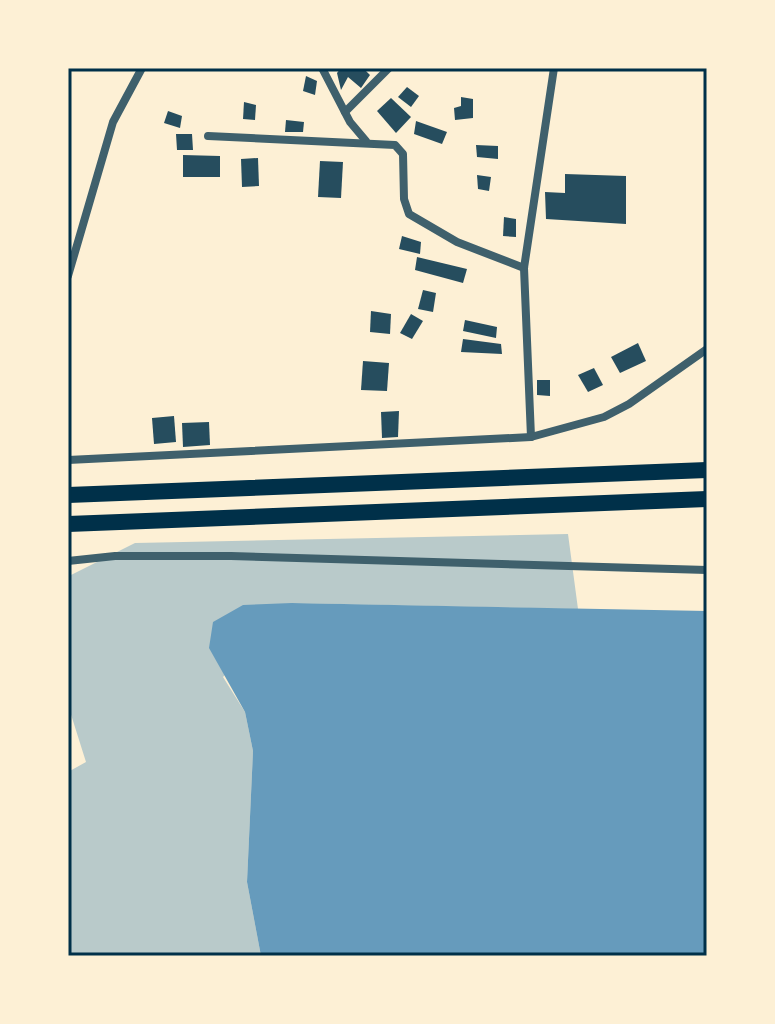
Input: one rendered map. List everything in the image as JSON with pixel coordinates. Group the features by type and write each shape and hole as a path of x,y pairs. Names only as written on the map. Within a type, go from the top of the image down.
{"highway":[{"path":"68,495 707,470"},
{"path":"68,524 707,499"}],"street":[{"path":"322,68 345,112 366,141"},
{"path":"345,112 389,68"},
{"path":"531,437 524,268 554,68"},
{"path":"68,276 113,122 140,69"},
{"path":"208,136 366,141 400,148 403,154 404,199 409,214 457,242 524,268"},
{"path":"68,460 531,437 604,417 629,404 707,349"},
{"path":"68,561 115,556 231,556 707,570"}],"shaded area":[{"path":"568,534 578,609 292,603 223,677 245,712 253,751 247,882 261,956 68,956 68,772 86,762 68,705 69,576 135,543"}],"water":[{"path":"292,603 707,611 707,956 261,956 247,882 253,751 245,712 209,648 213,622 243,605"}],"building":[{"path":"341,68 363,68 370,75 361,88 348,77 341,90 337,73"},
{"path":"306,76 317,81 315,95 303,91"},
{"path":"407,87 419,96 411,107 398,97"},
{"path":"461,97 473,99 473,118 455,120 454,108 461,106"},
{"path":"391,98 411,117 396,133 377,111"},
{"path":"244,102 256,105 255,120 243,119"},
{"path":"168,111 182,116 180,128 164,123"},
{"path":"286,120 304,122 303,132 285,132"},
{"path":"416,121 447,132 442,144 414,134"},
{"path":"176,134 192,134 193,150 177,150"},
{"path":"476,145 498,146 498,159 477,157"},
{"path":"183,155 220,156 220,177 183,177"},
{"path":"258,158 259,186 242,187 241,159"},
{"path":"320,161 343,162 341,198 318,197"},
{"path":"565,174 626,176 626,224 546,219 545,192 565,193"},
{"path":"477,175 491,177 489,191 478,189"},
{"path":"504,217 516,219 516,237 503,236"},
{"path":"402,236 421,242 420,254 399,249"},
{"path":"417,257 467,269 463,283 415,270"},
{"path":"423,290 436,293 433,312 418,309"},
{"path":"371,311 391,314 390,334 370,332"},
{"path":"411,314 423,321 412,339 400,333"},
{"path":"465,320 497,327 496,338 463,331"},
{"path":"463,339 501,344 502,354 461,352"},
{"path":"638,343 646,361 620,373 611,357"},
{"path":"363,361 389,363 387,391 361,390"},
{"path":"594,368 603,385 588,392 578,375"},
{"path":"537,380 550,380 550,396 537,395"},
{"path":"399,411 398,437 382,438 381,412"},
{"path":"174,416 176,442 154,444 152,418"},
{"path":"209,422 210,445 183,447 182,423"}]}
